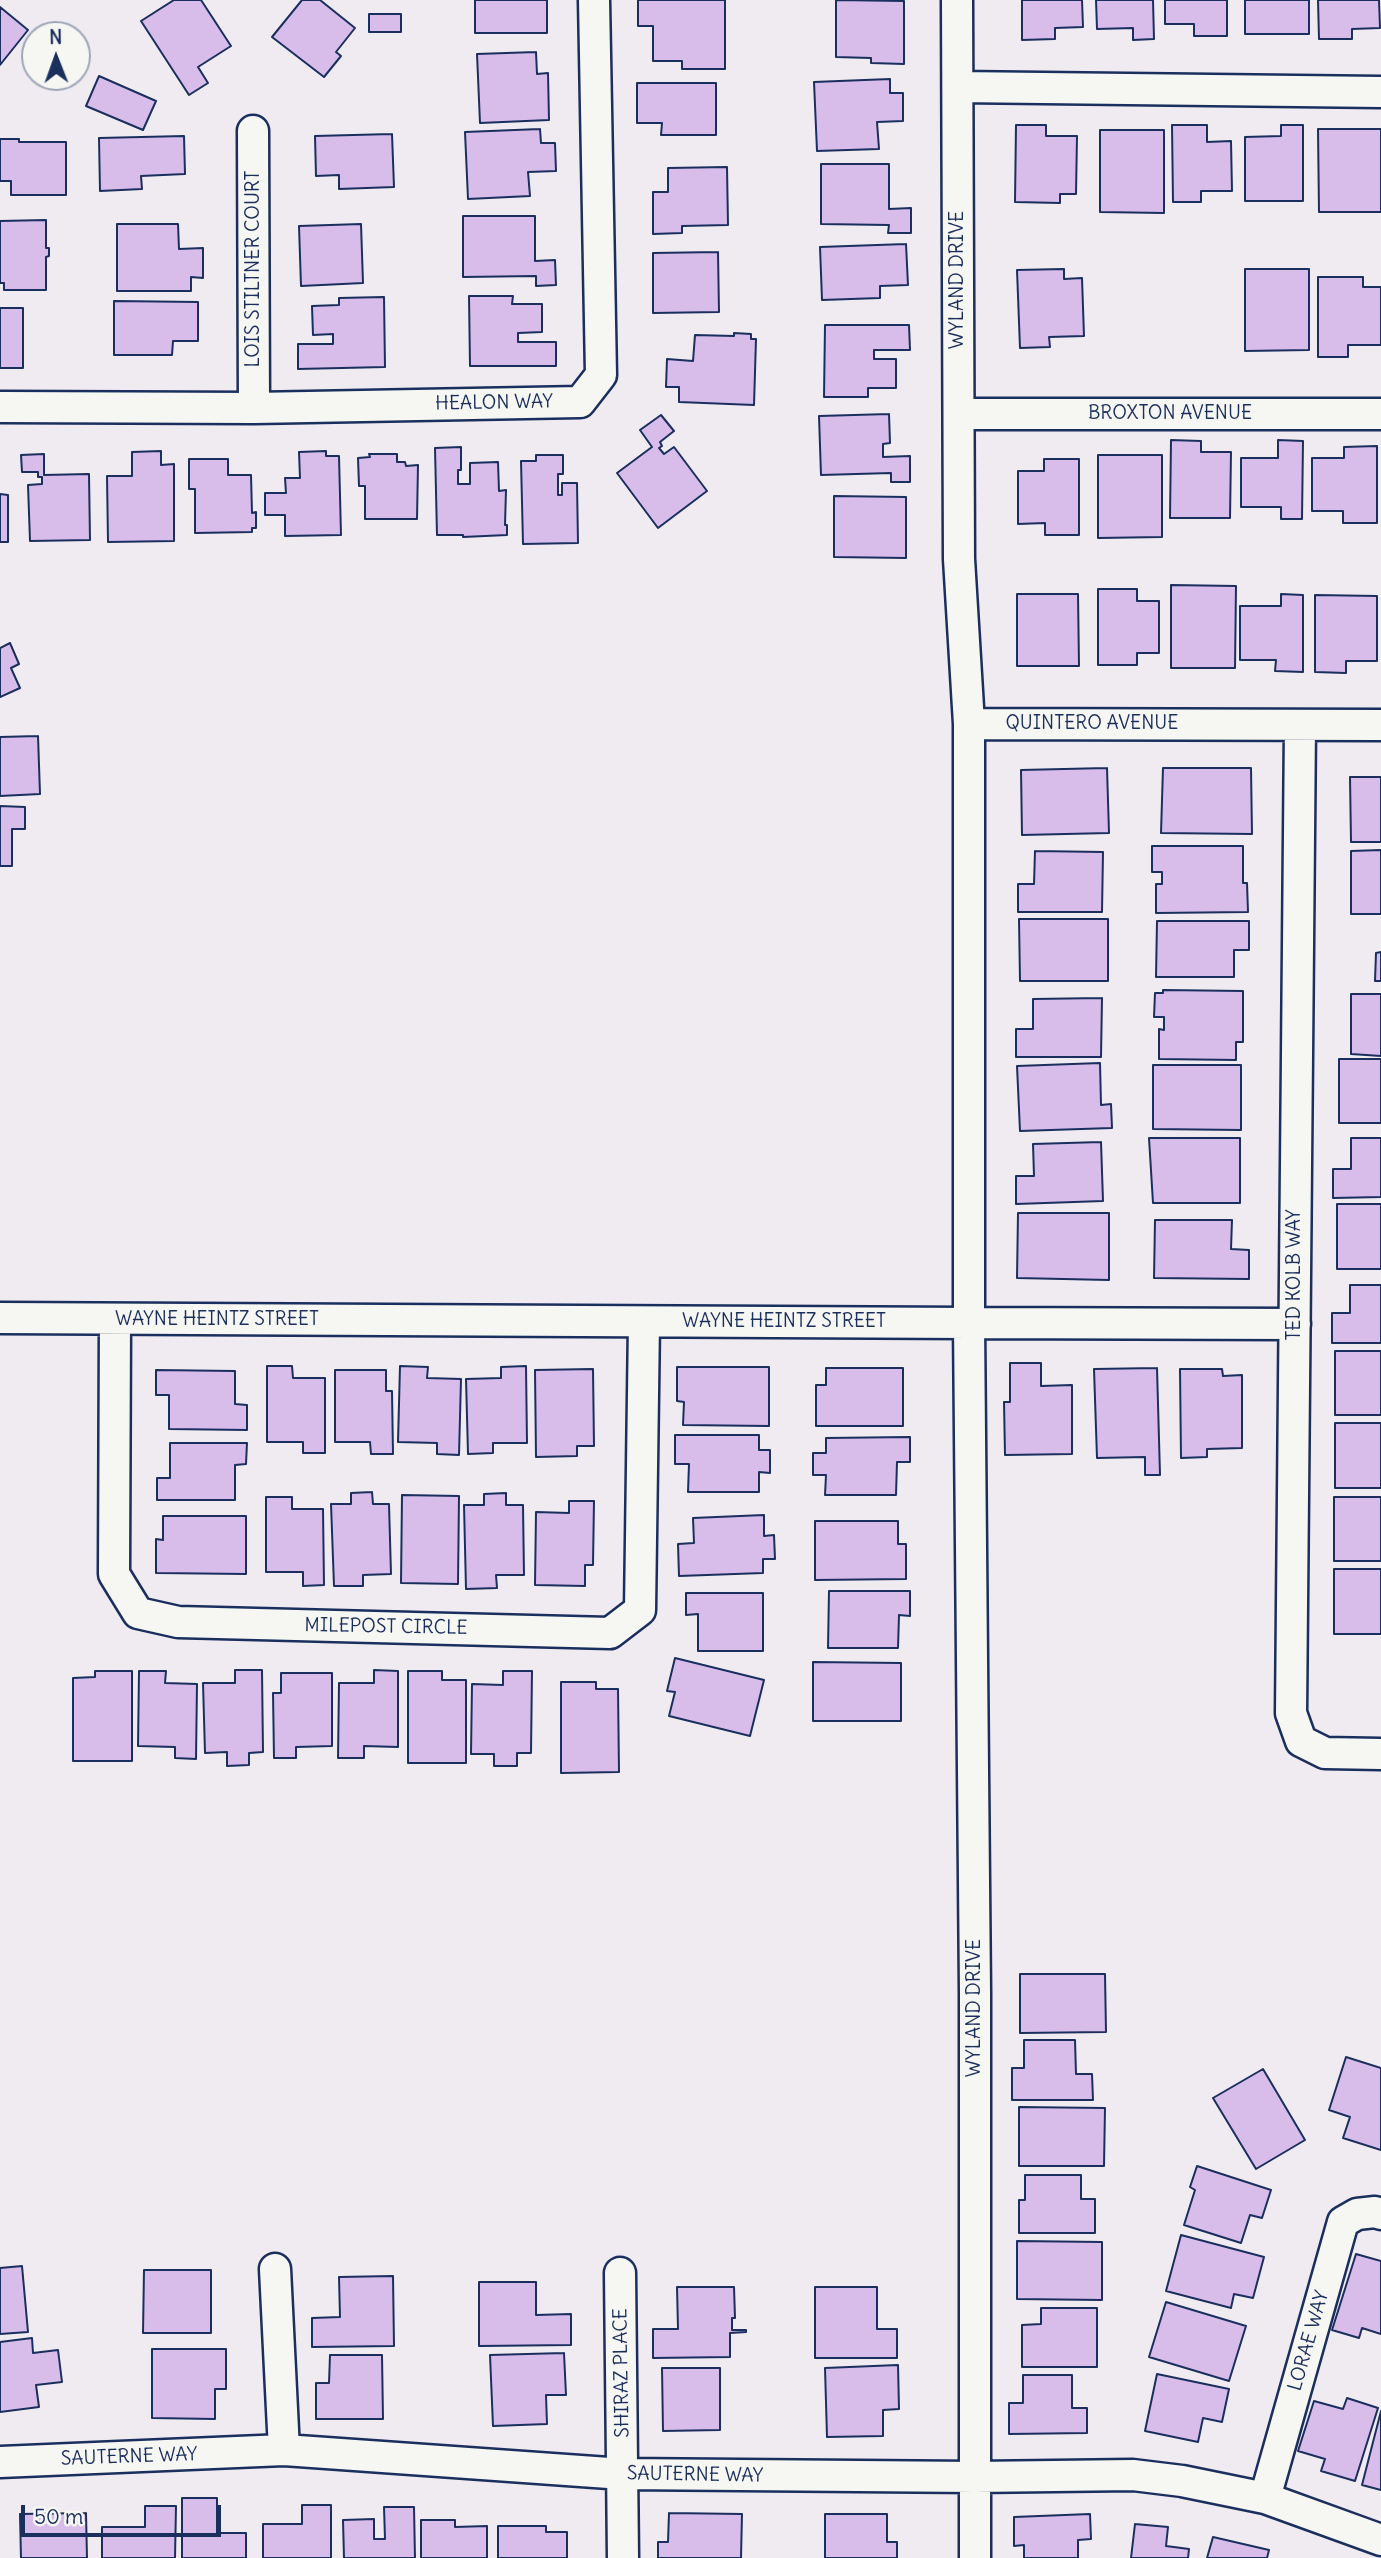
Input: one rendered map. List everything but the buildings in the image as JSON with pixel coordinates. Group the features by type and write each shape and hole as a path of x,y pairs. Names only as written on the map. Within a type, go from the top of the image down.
{"street":[{"name":"HEALON WAY","path":"0,407 254,408 580,402 601,375 594,0"},
{"name":"WYLAND DRIVE","path":"957,0 959,559 969,724"},
{"path":"958,87 1381,92"},
{"name":"LOIS STILTNER COURT","path":"253,131 254,408"},
{"name":"BROXTON AVENUE","path":"959,414 1381,414"},
{"path":"969,724 969,1323"},
{"name":"QUINTERO AVENUE","path":"969,724 1381,725"},
{"name":"TED KOLB WAY","path":"1300,725 1292,1713 1301,1741 1325,1754 1381,1754"},
{"name":"WAYNE HEINTZ STREET","path":"0,1318 1295,1324"},
{"name":"MILEPOST CIRCLE","path":"115,1319 114,1574 138,1613 178,1622 610,1633 639,1610 644,1322"},
{"name":"WYLAND DRIVE","path":"969,1323 975,1993 975,2558"},
{"name":"LORAE WAY","path":"1265,2498 1343,2222 1357,2214 1381,2214"},
{"path":"275,2269 284,2451"},
{"name":"SHIRAZ PLACE","path":"620,2273 623,2558"},
{"name":"SAUTERNE WAY","path":"0,2462 284,2451 623,2474 1133,2476 1182,2481 1265,2498 1381,2540"}]}
